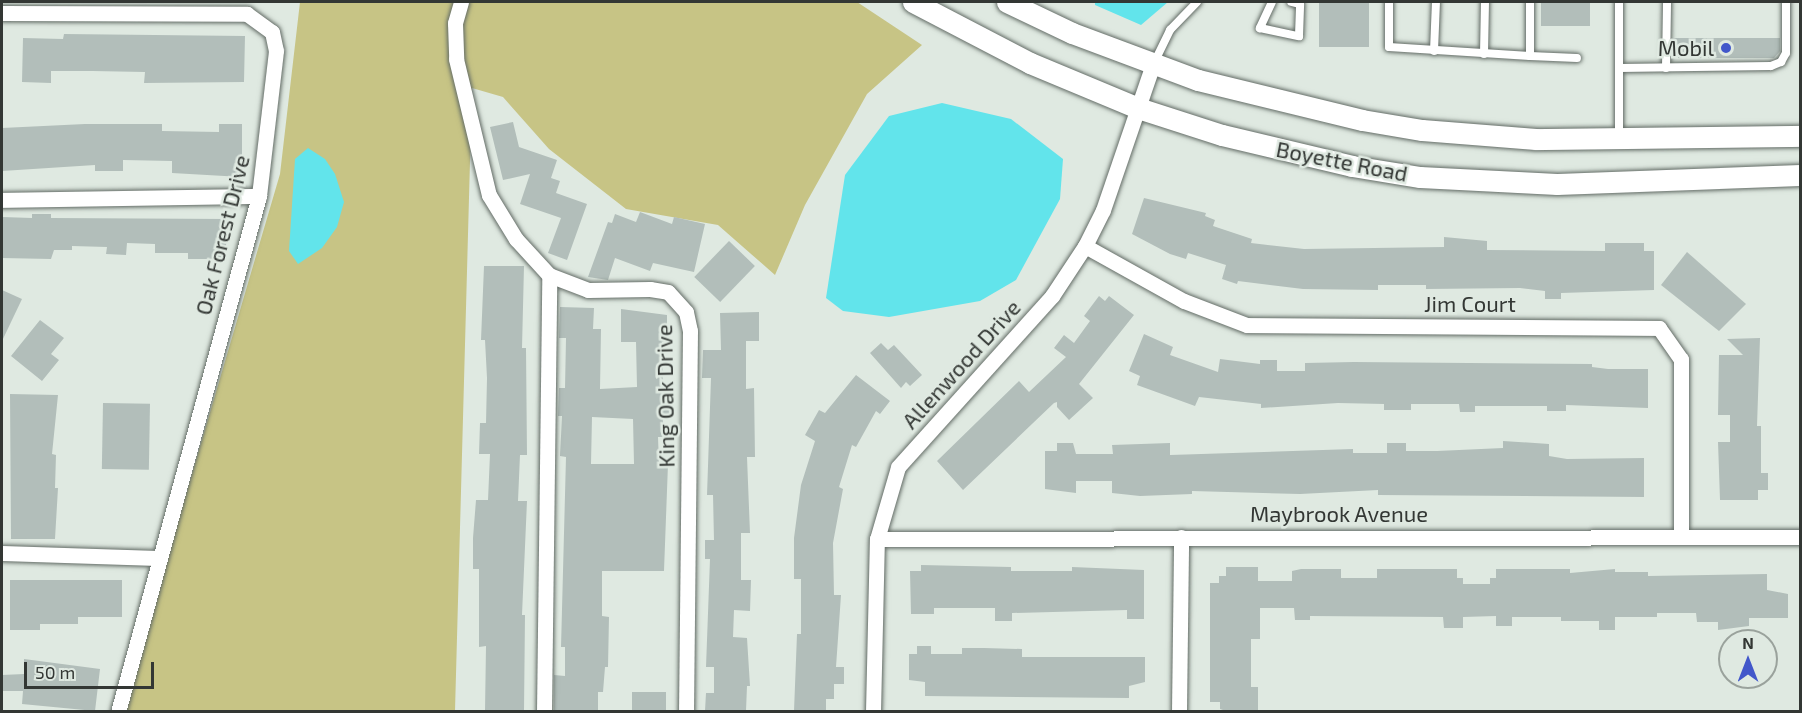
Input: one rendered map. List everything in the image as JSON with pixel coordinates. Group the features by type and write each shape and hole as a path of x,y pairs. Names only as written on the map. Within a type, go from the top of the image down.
{"main road":[{"name":"Boyette Road","path":"913,2 1030,63 1138,108 1287,152 1420,177 1557,184 1800,175"},
{"name":"Boyette Road","path":"1007,2 1072,33 1153,64 1291,106 1422,130 1536,139 1619,140 1800,136"}],"street":[{"name":"King Oak Drive","path":"461,2 455,23 456,59 489,195 516,239 549,275 588,291 650,289 668,292 686,312 690,331 686,711"},
{"name":"Oak Forest Drive","path":"2,13 247,14 272,32 276,51 259,196 158,558 138,650 118,711"},
{"name":"Allenwood Drive","path":"873,711 877,539 898,467 1052,296 1085,246 1103,210 1153,64"},
{"path":"2,200 259,196"},
{"name":"Jim Court","path":"1085,246 1184,301 1247,325 1659,328 1681,359 1682,536"},
{"path":"544,711 549,275"},
{"path":"1179,711 1181,537"},
{"name":"Maybrook Avenue","path":"877,539 1800,537"},
{"path":"2,553 158,558"}],"lane":[{"path":"1153,64 1170,30 1197,2"},
{"path":"1272,2 1260,28 1299,36 1300,4 1291,2"},
{"path":"1389,2 1389,47 1577,58"},
{"path":"1434,51 1436,2"},
{"path":"1484,54 1485,2"},
{"path":"1530,2 1530,56"},
{"path":"1619,2 1619,140"},
{"path":"1666,68 1667,2"},
{"path":"1618,68 1752,68 1781,62 1786,53 1786,2"}],"shaded area":[{"path":"300,2 857,2 922,45 867,94 805,205 775,275 718,225 626,209 549,149 503,97 472,88 455,711 122,712 280,174"}],"water":[{"path":"1095,2 1168,2 1141,25 1095,5"},
{"path":"942,103 1011,119 1063,159 1060,199 1016,280 980,301 889,317 843,311 826,298 845,175 889,116"},
{"path":"308,148 325,159 335,174 344,202 337,227 322,248 298,264 289,251 295,159"}],"building":[{"path":"1319,2 1369,2 1369,47 1319,47"},
{"path":"1541,2 1590,2 1590,26 1541,26"},
{"path":"64,34 245,36 244,82 144,83 145,72 51,71 51,83 22,82 23,38 63,39"},
{"name":"Mobil","path":"1672,38 1780,38 1780,51 1774,58 1672,58"},
{"path":"513,122 519,147 557,160 551,178 560,181 556,193 587,204 567,260 548,253 561,218 520,204 530,174 503,180 490,127"},
{"path":"85,124 162,124 162,131 219,132 219,124 242,124 242,177 172,173 172,161 123,160 123,171 95,171 95,165 2,171 2,128"},
{"path":"1144,198 1206,213 1205,216 1215,220 1213,226 1252,239 1251,243 1304,249 1444,247 1444,237 1487,241 1487,250 1605,251 1605,243 1644,243 1644,251 1654,251 1654,290 1561,293 1561,299 1545,299 1545,291 1520,288 1426,289 1426,285 1378,285 1378,290 1303,289 1238,281 1237,284 1222,279 1226,265 1188,253 1186,259 1170,254 1132,234"},
{"path":"640,212 672,224 674,217 705,224 694,272 653,263 650,271 615,258 608,280 588,277 608,222 612,223 615,214 636,222"},
{"path":"32,214 51,214 51,218 228,219 225,259 188,259 188,253 155,253 155,244 127,243 126,255 106,254 107,247 72,246 72,250 54,250 51,259 2,258 2,217 32,218"},
{"path":"729,241 755,266 720,302 694,277"},
{"path":"1687,252 1746,304 1719,331 1661,285"},
{"path":"484,266 524,266 522,348 526,348 527,455 520,455 518,501 527,501 522,615 525,615 524,711 485,711 486,646 479,647 479,569 473,569 473,538 476,500 488,500 490,454 479,454 480,423 486,423 485,340 481,340"},
{"path":"2,290 22,299 2,341"},
{"path":"1099,296 1105,301 1109,296 1134,315 1079,384 1093,398 1069,420 1057,407 1057,402 1054,403 963,490 937,461 1019,381 1029,392 1066,357 1054,348 1064,335 1074,343 1090,321 1084,316"},
{"path":"560,307 594,308 593,329 601,329 600,389 637,387 636,342 621,342 621,309 667,315 667,342 662,342 663,387 670,388 669,419 663,419 663,437 658,437 659,464 668,464 664,571 602,571 602,616 609,617 608,667 605,667 603,692 598,692 598,711 554,711 554,675 565,676 565,647 561,647 566,457 560,456 562,416 558,416 559,388 565,388 566,338 559,338","holes":["592,417 633,419 634,464 591,464"]},
{"path":"759,312 759,341 746,341 746,389 754,388 755,457 747,457 750,533 741,533 741,580 751,580 750,611 734,610 733,637 747,638 750,686 747,686 746,711 705,711 706,693 714,693 714,667 706,667 710,559 705,559 705,540 714,540 713,495 707,495 711,378 702,378 703,350 721,350 720,313"},
{"path":"40,320 64,338 51,354 59,360 42,381 11,356"},
{"path":"1144,334 1173,347 1170,355 1218,372 1220,359 1260,364 1260,360 1277,360 1277,371 1305,371 1305,363 1354,362 1592,364 1592,367 1608,369 1648,369 1648,408 1566,405 1566,411 1547,411 1547,406 1475,406 1475,412 1460,412 1459,404 1411,404 1411,410 1384,410 1384,404 1338,403 1261,408 1261,404 1199,397 1195,406 1137,385 1140,376 1129,371"},
{"path":"1760,338 1757,426 1761,426 1761,473 1768,473 1768,490 1758,490 1758,500 1720,500 1718,442 1730,442 1730,415 1718,415 1719,355 1743,355 1727,339"},
{"path":"881,343 888,350 894,345 922,375 910,386 906,382 901,388 870,353"},
{"path":"856,375 890,401 880,414 876,411 856,447 852,445 839,487 843,489 833,543 834,595 841,595 836,667 844,667 844,684 834,684 834,699 826,699 826,711 794,711 797,634 801,634 801,579 794,579 794,538 801,485 815,441 805,435 819,410 825,413"},
{"path":"10,394 58,395 52,454 56,455 55,488 58,488 55,539 11,539"},
{"path":"103,403 150,404 149,470 102,469"},
{"path":"1503,441 1549,444 1549,456 1567,459 1644,458 1644,497 1378,495 1378,490 1300,494 1192,491 1192,494 1140,496 1112,493 1112,481 1076,481 1076,493 1045,489 1045,451 1057,451 1057,443 1073,443 1076,454 1113,454 1112,445 1170,443 1170,455 1353,449 1353,453 1387,453 1387,443 1406,443 1406,451 1437,451 1503,448"},
{"path":"921,565 1011,567 1011,571 1072,571 1072,567 1144,570 1144,619 1127,619 1127,610 1012,613 1012,621 995,621 995,608 934,608 934,614 911,614 910,571 921,571"},
{"path":"1226,567 1258,567 1258,581 1292,581 1292,571 1301,569 1341,569 1341,578 1377,578 1377,569 1457,569 1457,578 1463,578 1463,584 1490,584 1490,578 1496,578 1496,569 1570,569 1570,573 1615,569 1615,572 1648,572 1648,576 1767,574 1767,590 1788,594 1788,618 1749,618 1749,626 1718,629 1718,622 1697,622 1696,613 1657,613 1657,617 1615,617 1615,630 1599,630 1599,621 1561,621 1561,617 1512,617 1512,626 1496,626 1496,616 1463,617 1463,628 1444,628 1443,617 1310,616 1310,620 1295,620 1294,608 1260,608 1260,639 1251,639 1251,687 1258,687 1258,711 1226,711 1220,709 1220,702 1210,702 1210,583 1219,583 1219,576 1226,576"},
{"path":"10,580 122,580 122,617 78,617 78,624 40,624 40,630 10,630"},
{"path":"917,646 931,646 931,654 962,654 962,648 984,648 1022,649 1022,657 1145,657 1145,682 1129,686 1129,698 925,696 925,682 909,680 909,654 917,654"},
{"path":"24,659 100,669 95,711 22,704 23,691 2,691 2,675 24,674"},
{"path":"632,692 666,692 666,711 632,711"}],"place":[{"name":"Mobil","path":"1726,48"}]}
